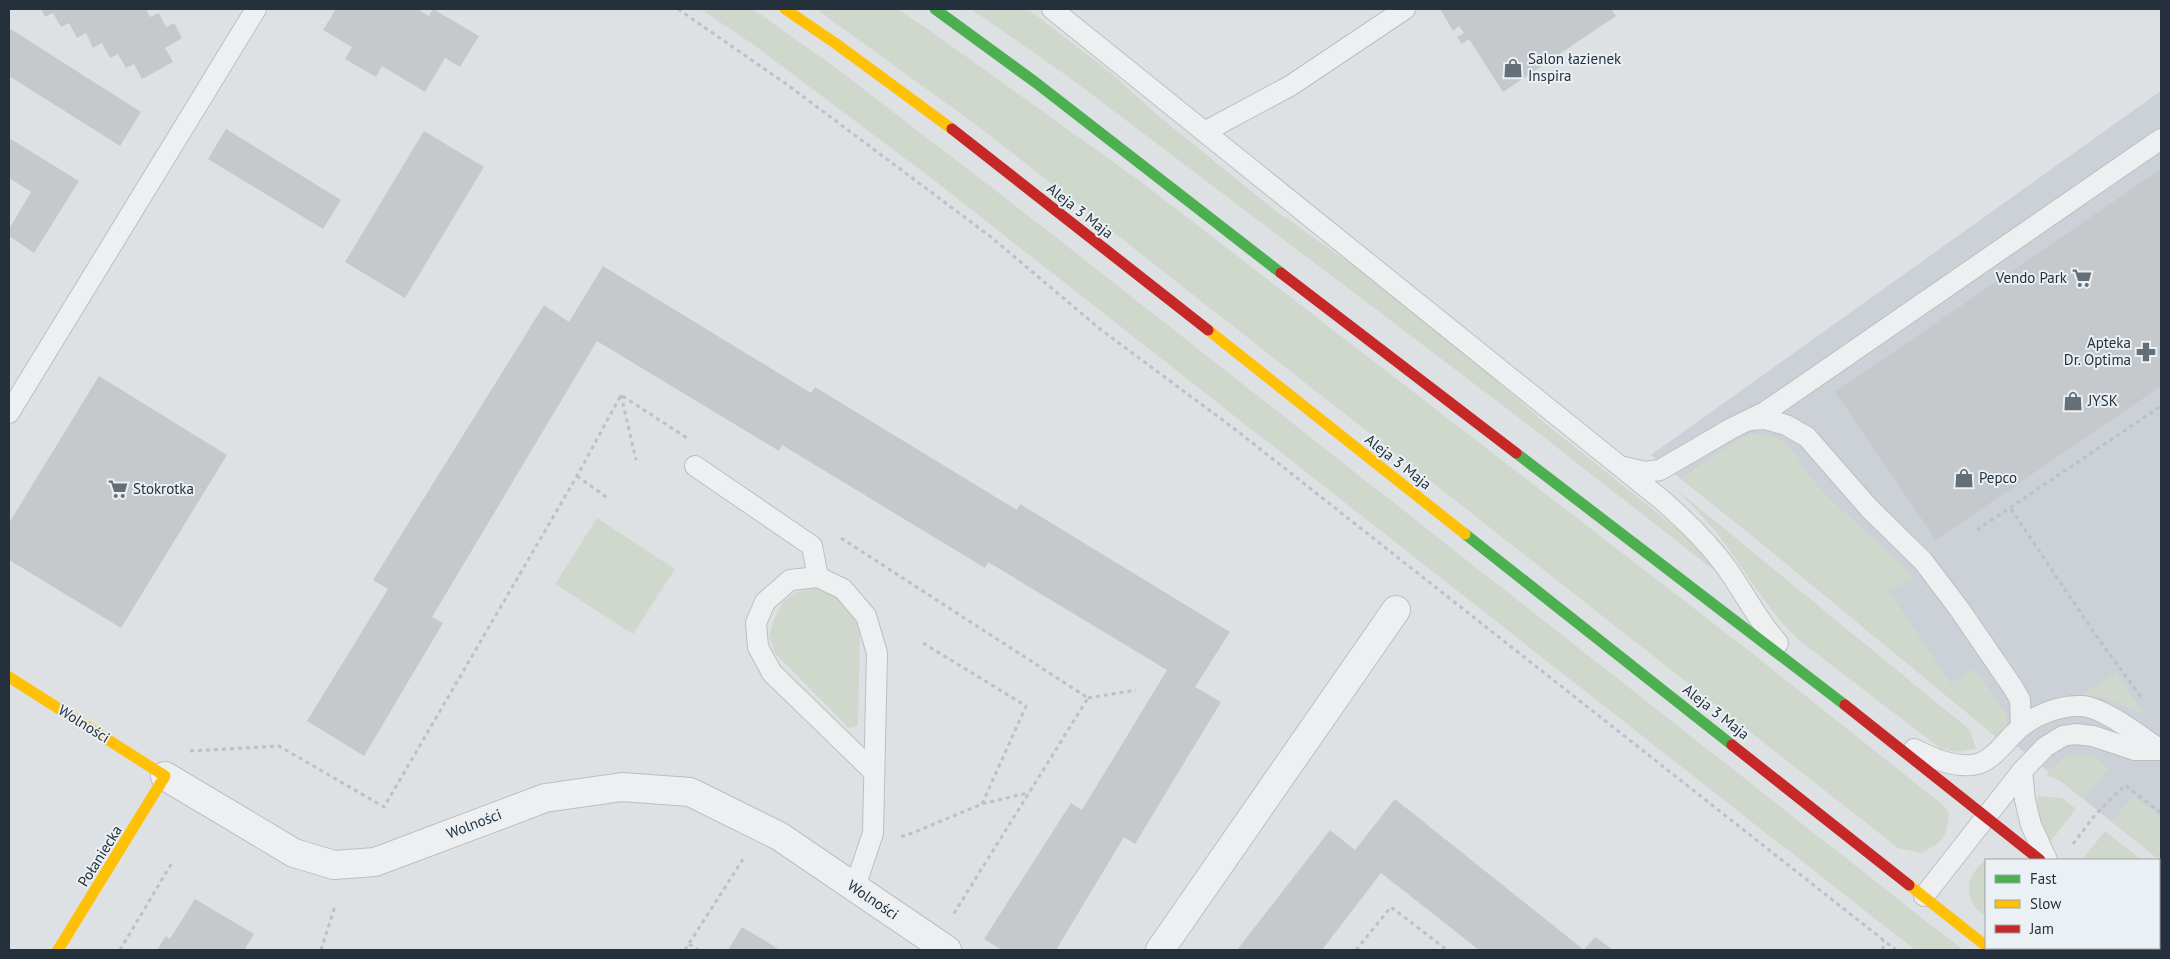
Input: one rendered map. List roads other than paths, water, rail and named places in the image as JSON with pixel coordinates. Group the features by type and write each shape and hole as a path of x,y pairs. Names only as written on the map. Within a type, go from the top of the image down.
{"street":[{"name":"Aleja 3 Maja","path":"785,9 835,43 984,154 1985,945"},
{"path":"935,9 1035,82 1422,382 1670,569 1870,724 2039,859"},
{"path":"1160,950 1396,610"},
{"name":"Wolności","path":"9,677 165,776 294,853 334,865 375,862 545,798 622,788 690,792 779,836 947,950"},
{"name":"Połaniecka","path":"58,950 165,776"}],"lane":[{"path":"9,413 256,9"},
{"path":"1052,9 1622,467 1679,515 1712,548 1768,632 1825,690"},
{"path":"1206,132 1290,86 1405,9"},
{"path":"1622,467 1644,472 1660,470 1778,404 2161,139"},
{"path":"1747,421 1765,418 1786,425 1807,437 1869,508 1923,561 1960,610 2014,689 2020,700 2021,727"},
{"path":"695,466 812,546 818,577"},
{"path":"855,887 873,833 877,653 866,616 843,589 818,577 790,580 765,602 756,622 758,647 772,673 874,772"},
{"path":"1870,724 1926,755 1956,765 1974,765 1988,759 2021,727 2055,710 2081,706 2106,715 2161,750"},
{"path":"1924,896 2022,771 2045,747 2063,736 2075,734 2093,736 2135,750 2161,750"},
{"path":"2022,771 2025,800 2031,825 2048,859"}],"place":[{"name":"Salon łazienek Inspira","path":"1513,68"},
{"name":"Vendo Park","path":"2082,278"},
{"name":"Apteka Dr. Optima","path":"2146,352"},
{"name":"JYSK","path":"2073,401"},
{"name":"Pepco","path":"1964,478"},
{"name":"Stokrotka","path":"118,489"}]}
